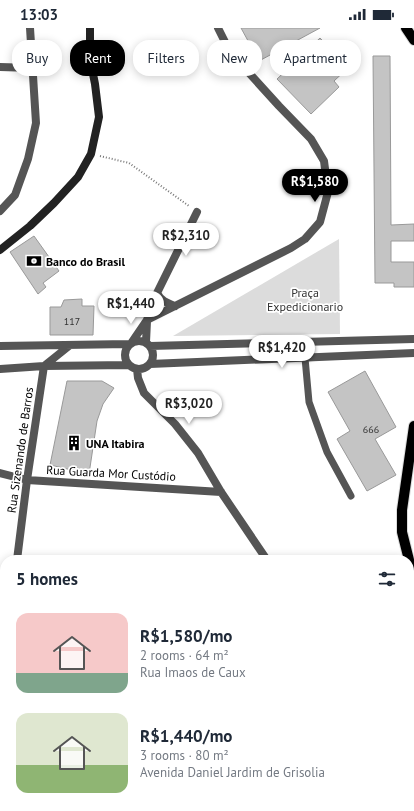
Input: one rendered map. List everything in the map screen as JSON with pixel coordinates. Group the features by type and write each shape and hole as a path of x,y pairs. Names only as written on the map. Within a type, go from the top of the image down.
{"main road":[{"path":"406,28 414,40"},
{"path":"408,555 402,532 402,510 414,426"}],"street":[{"path":"30,28 31,40"},
{"path":"0,250 30,226 64,193 78,177 91,154 99,117 90,59 90,28"},
{"path":"147,320 305,239 320,222 328,192 324,161 311,140 230,52 218,28"},
{"path":"0,67 12,67"},
{"path":"0,211 15,195 28,159 36,123 33,76"},
{"path":"197,212 156,293 147,320 126,348 126,361 132,367 142,369 150,364 414,354"},
{"path":"156,293 164,302 175,306"},
{"path":"147,320 148,344 153,354 150,364"},
{"path":"0,346 69,346 131,343 137,340 148,344 414,339"},
{"path":"44,366 69,346"},
{"path":"0,369 44,366 129,365"},
{"name":"Rua Sizenando de Barros","path":"18,555 44,366"},
{"path":"137,369 138,378 144,393 176,424 198,453 221,492 264,555"},
{"name":"Rua Guarda Mor Custódio","path":"0,473 27,480 221,492"}],"lane":[{"path":"305,358 309,402 327,452 351,496"}],"path":[{"path":"91,154 129,163 197,212"}],"green space":[{"name":"Praça Expedicionario","path":"339,239 340,334 173,336"}],"building":[{"path":"241,28 320,28 298,40 270,40 270,55 262,59 262,40 248,40"},
{"path":"373,56 390,56 391,225 414,224 414,241 391,241 391,262 414,262 414,287 394,287 394,283 375,283"},
{"path":"280,76 339,76 334,81 339,87 311,114 277,79"},
{"name":"Banco do Brasil","path":"34,236 59,271 43,283 46,287 38,294 10,252"},
{"path":"82,299 82,306 94,306 93,335 50,335 50,307 61,307 64,300"},
{"path":"365,371 396,427 375,439 396,475 367,491 337,439 350,431 328,392"},
{"name":"UNA Itabira","path":"67,381 102,381 114,388 103,404 97,421 89,474 50,465"}],"place":[{"name":"Banco do Brasil","path":"34,261"},
{"name":"UNA Itabira","path":"74,443"}]}
